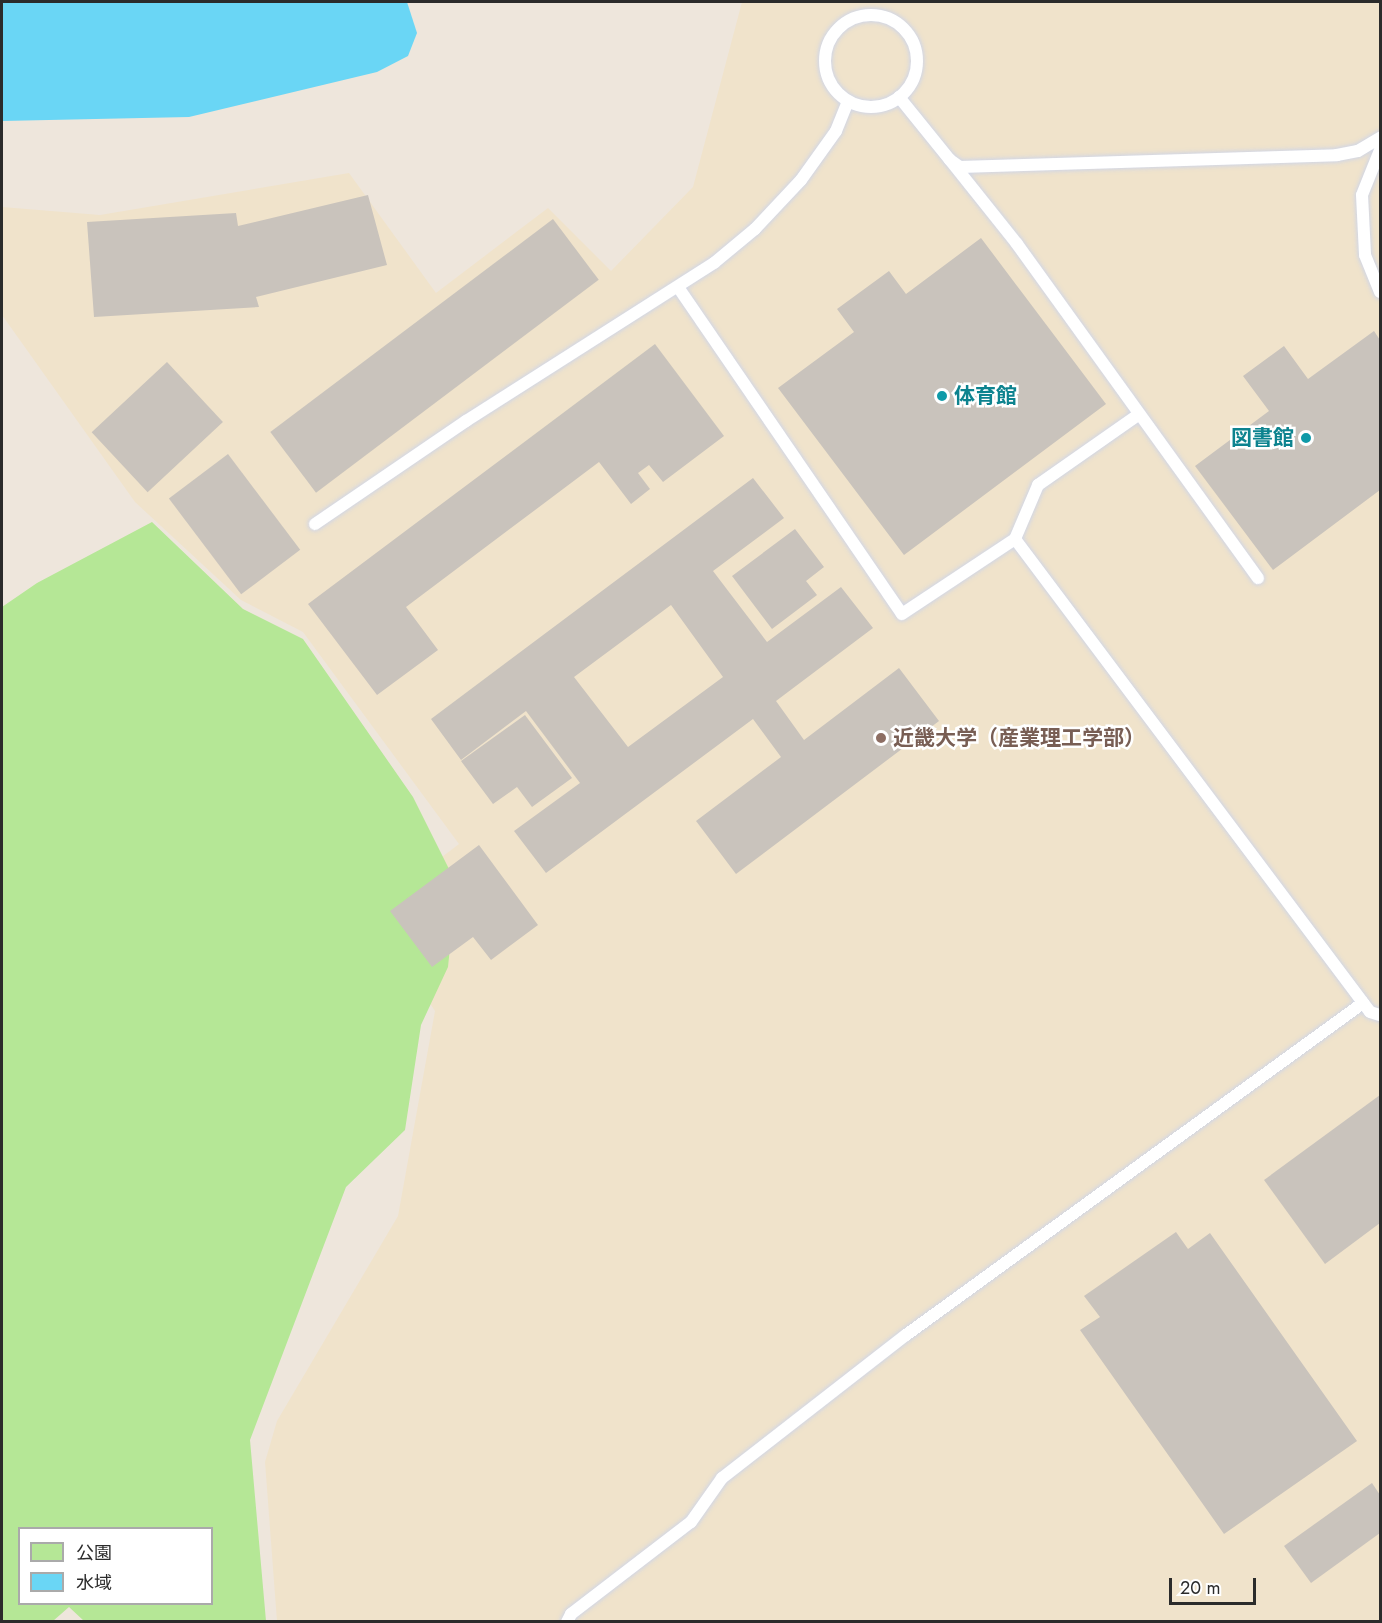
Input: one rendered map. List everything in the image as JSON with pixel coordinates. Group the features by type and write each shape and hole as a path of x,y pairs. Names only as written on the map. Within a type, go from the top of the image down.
{"lane":[{"path":"869,8 899,24 916,50 913,80 899,97 877,107 848,101 828,79 826,50 842,25 869,8"},
{"path":"899,97 1017,244 1138,415 1258,578"},
{"path":"315,524 466,421 714,264 755,229 801,180 836,131 848,101"},
{"path":"950,160 960,166 970,166 1337,155 1358,151 1380,138"},
{"path":"1380,150 1370,166 1362,195 1365,255 1380,292"},
{"path":"678,287 902,614 1014,539 1038,485 1138,415"},
{"path":"1014,539 1363,1003 1370,1012 1380,1015"},
{"path":"567,1622 571,1614 691,1522 722,1479 906,1335 1363,1003"}],"shaded area":[{"name":"近畿大学（産業理工学部）","path":"742,2 1380,2 1380,1621 277,1621 265,1462 277,1421 398,1216 435,1011 370,912 459,844 303,632 241,600 135,502 2,315 2,207 100,215 349,173 436,293 548,208 611,271 693,187"}],"green space":[{"path":"152,522 243,609 303,639 413,797 450,871 454,908 448,967 421,1025 405,1130 346,1187 250,1440 266,1621 84,1621 69,1607 53,1621 2,1622 2,607 37,583"}],"water":[{"path":"2,2 407,2 417,33 408,56 377,72 189,117 2,121"}],"building":[{"path":"368,195 387,265 256,297 259,307 94,317 87,222 236,213 238,226"},
{"path":"553,219 599,280 316,493 270,432"},
{"name":"体育館","path":"981,238 1106,404 904,555 778,388 854,332 837,309 889,271 906,294"},
{"name":"図書館","path":"1374,331 1380,340 1380,490 1273,570 1195,466 1269,411 1243,376 1284,346 1308,379"},
{"path":"655,344 724,436 663,482 649,465 638,473 650,489 631,504 599,462 406,607 438,650 377,695 308,604"},
{"path":"167,362 223,422 148,492 92,432"},
{"path":"228,454 300,550 241,594 169,499"},
{"path":"753,478 784,518 713,571 767,642 841,587 873,628 776,701 804,740 899,668 939,721 736,874 696,821 781,757 753,719 546,873 514,831 580,783 526,711 461,760 431,719","holes":["671,605 723,677 628,747 574,677"]},
{"path":"795,529 824,567 806,581 817,595 772,629 732,576"},
{"path":"525,715 572,778 532,807 517,787 493,804 461,761"},
{"path":"479,845 538,925 491,960 473,937 432,967 390,911"},
{"path":"1380,1095 1380,1223 1325,1264 1264,1180"},
{"path":"1176,1232 1188,1249 1210,1233 1357,1441 1224,1534 1080,1330 1100,1317 1084,1296"},
{"path":"1372,1483 1380,1495 1380,1533 1311,1583 1284,1546"}],"place":[{"name":"体育館","path":"942,396"},
{"name":"図書館","path":"1306,438"},
{"name":"近畿大学（産業理工学部）","path":"881,738"}]}
